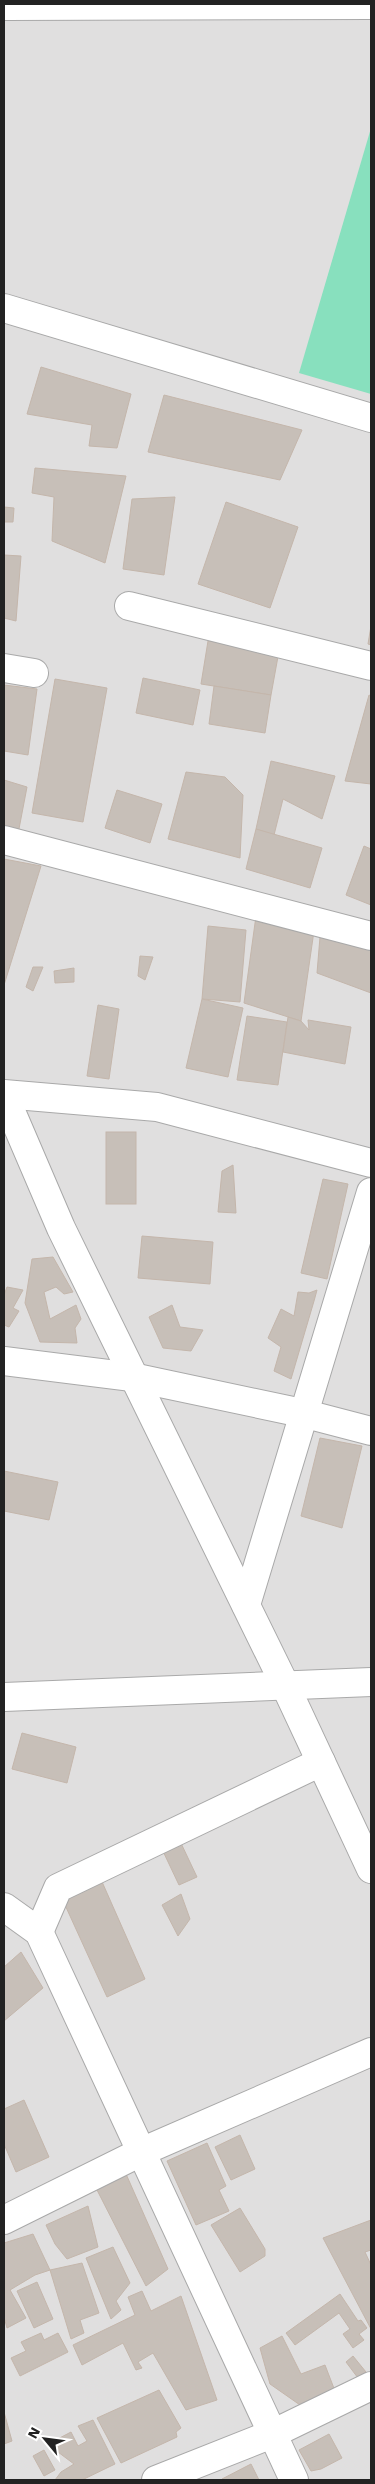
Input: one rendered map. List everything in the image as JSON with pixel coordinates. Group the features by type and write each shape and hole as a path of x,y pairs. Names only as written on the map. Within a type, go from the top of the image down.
{"street":[{"path":"4,6 371,5"},
{"path":"4,308 371,418"},
{"path":"129,606 371,666"},
{"path":"4,668 34,673"},
{"path":"4,840 371,936"},
{"path":"371,1163 157,1107 4,1094 61,1228 132,1377 286,1685 371,1869"},
{"path":"246,1605 302,1413 371,1192"},
{"path":"4,1362 132,1377 302,1413 371,1431"},
{"path":"4,1697 371,1682"},
{"path":"39,1932 58,1888 321,1762"},
{"path":"4,1907 39,1932 294,2480"},
{"path":"4,2220 141,2152 371,2052"},
{"path":"156,2480 272,2434 371,2386"}],"shaded area":[{"path":"4,4 371,4 371,2480 4,2480"}],"green space":[{"path":"371,128 371,394 299,373"}],"building":[{"path":"41,367 131,394 117,448 89,446 92,425 27,414"},
{"path":"164,395 302,430 280,480 148,452"},
{"path":"35,468 126,476 105,563 52,541 54,497 32,493"},
{"path":"175,497 164,575 123,569 132,499"},
{"path":"226,502 298,527 270,608 198,584"},
{"path":"4,507 14,508 13,522 4,522"},
{"path":"4,555 21,556 16,621 4,618"},
{"path":"371,626 371,645 368,644"},
{"path":"208,641 279,651 271,695 201,684"},
{"path":"143,678 200,690 193,725 136,713"},
{"path":"55,679 107,688 83,822 32,813"},
{"path":"4,685 37,689 28,755 4,751"},
{"path":"214,686 271,695 265,733 209,724"},
{"path":"369,695 371,696 371,784 345,781"},
{"path":"271,761 335,776 322,819 283,799 274,835 256,829"},
{"path":"186,772 225,777 243,795 240,858 168,839"},
{"path":"4,780 27,787 18,834 4,830"},
{"path":"117,790 162,804 150,843 105,828"},
{"path":"256,829 322,848 310,888 246,869"},
{"path":"364,846 371,849 371,905 346,895"},
{"path":"4,859 41,866 4,985"},
{"path":"256,916 315,924 301,1021 244,1003"},
{"path":"208,926 246,930 240,1002 202,999"},
{"path":"320,937 371,948 371,993 317,973"},
{"path":"140,956 153,957 145,980 138,976"},
{"path":"33,967 43,967 33,991 26,987"},
{"path":"74,968 74,982 55,983 54,971"},
{"path":"202,999 243,1008 228,1077 186,1068"},
{"path":"98,1005 119,1009 109,1079 87,1076"},
{"path":"247,1016 287,1022 278,1085 237,1080"},
{"path":"288,1017 301,1021 309,1030 308,1020 351,1027 345,1064 283,1052"},
{"path":"106,1132 136,1132 136,1204 106,1204"},
{"path":"233,1165 236,1213 218,1212 222,1171"},
{"path":"323,1179 348,1184 327,1279 301,1273"},
{"path":"142,1236 213,1242 210,1284 138,1278"},
{"path":"53,1257 73,1292 64,1294 56,1287 44,1292 50,1319 76,1305 81,1319 75,1328 77,1343 40,1342 25,1303 32,1259"},
{"path":"7,1287 23,1290 13,1308 19,1311 9,1327 4,1325 4,1295"},
{"path":"317,1290 291,1379 274,1371 281,1347 268,1338 281,1309 294,1316 298,1292 309,1293"},
{"path":"172,1305 180,1327 203,1330 191,1351 163,1348 149,1317"},
{"path":"320,1438 362,1446 342,1528 301,1516"},
{"path":"4,1471 58,1482 49,1520 4,1511"},
{"path":"22,1733 76,1747 67,1783 12,1769"},
{"path":"179,1839 197,1877 179,1885 161,1847"},
{"path":"99,1875 145,1979 107,1997 60,1894"},
{"path":"181,1894 190,1919 178,1936 162,1905"},
{"path":"21,1952 43,1988 4,2021 4,1967"},
{"path":"24,2100 49,2157 16,2172 4,2144 4,2109"},
{"path":"240,2135 255,2169 231,2180 215,2147"},
{"path":"207,2143 226,2186 219,2190 229,2211 196,2225 167,2161"},
{"path":"126,2174 168,2269 146,2286 96,2188"},
{"path":"88,2206 98,2247 67,2259 55,2244 46,2225"},
{"path":"240,2208 265,2249 265,2256 240,2272 211,2225"},
{"path":"371,2220 371,2250 365,2252 371,2265 371,2329 323,2238"},
{"path":"33,2234 50,2270 35,2275 10,2290 26,2318 7,2328 4,2317 4,2243"},
{"path":"113,2247 130,2283 116,2301 121,2310 111,2319 86,2258"},
{"path":"82,2263 99,2313 80,2320 84,2333 71,2339 50,2270"},
{"path":"37,2282 53,2319 34,2328 17,2291"},
{"path":"142,2291 151,2311 181,2296 217,2400 186,2410 153,2353 138,2362 142,2368 136,2370 123,2343 82,2365 73,2345 135,2315 128,2297"},
{"path":"340,2294 358,2321 361,2320 367,2328 359,2334 364,2340 353,2348 343,2334 350,2329 339,2313 295,2345 286,2333"},
{"path":"41,2333 44,2340 58,2333 68,2352 20,2376 11,2358 26,2351 21,2342"},
{"path":"282,2336 301,2374 325,2365 335,2391 300,2405 270,2384 260,2348"},
{"path":"353,2356 366,2372 358,2378 346,2362"},
{"path":"159,2390 181,2428 176,2432 177,2437 121,2463 97,2418"},
{"path":"4,2412 12,2441 4,2444"},
{"path":"93,2420 115,2464 82,2480 55,2480 61,2472 74,2464 58,2452 52,2442 71,2432 78,2446 87,2441 78,2426"},
{"path":"329,2434 342,2458 321,2469 311,2471 299,2450"},
{"path":"44,2450 55,2470 44,2476 33,2456"},
{"path":"251,2464 259,2480 222,2479"}]}
